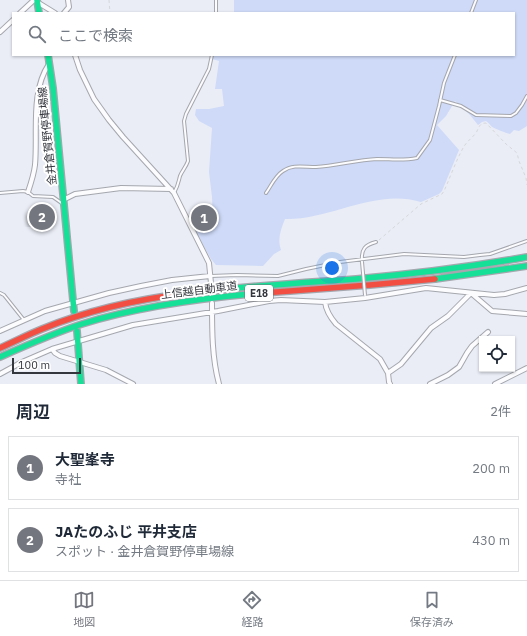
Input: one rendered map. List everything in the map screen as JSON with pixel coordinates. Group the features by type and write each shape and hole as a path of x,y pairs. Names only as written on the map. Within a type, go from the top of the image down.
{"main road":[{"path":"36,1 39,12"},
{"name":"金井倉賀野停車場線","path":"48,56 53,88 74,310"},
{"name":"上信越自動車道","path":"0,348 66,320 110,307 161,297 230,288 356,279 414,273 527,258"},
{"name":"上信越自動車道","path":"0,357 47,336 76,326 111,315 162,305 232,296 424,280 527,266"},
{"path":"77,331 81,384"}],"street":[{"path":"65,12 69,7 68,0"},
{"path":"21,12 36,1 53,12"},
{"path":"0,32 12,21"},
{"path":"75,56 91,94 101,110 123,137 172,191 209,263 211,283"},
{"path":"28,192 33,179 36,164 35,136 37,103 41,79 49,64"},
{"path":"64,203 74,194 120,188 172,191"},
{"path":"0,331 45,311 73,302 172,280 210,276"},
{"path":"0,374 22,362 52,349 134,325 276,300 325,302 426,288 494,296 527,288"},
{"path":"471,293 492,311 527,314"},
{"path":"388,373 401,364 431,328 448,316 471,293"},
{"path":"325,302 331,319 380,359 388,373 390,384"},
{"path":"212,304 214,360 219,384"},
{"path":"430,384 448,375 459,367 472,346 488,332"},
{"path":"52,349 60,356 106,370 132,384"},
{"path":"495,384 527,368"}],"lane":[{"path":"216,0 216,12"},
{"path":"471,12 476,0"},
{"path":"172,191 178,186 180,175 188,161 184,121 186,114 210,69 212,56"},
{"path":"266,193 277,176 282,172 296,166 316,167 376,159 406,160 416,158 430,140 444,83 455,56"},
{"path":"440,100 461,106 476,115 511,116 516,113 527,96"},
{"path":"0,193 23,191 28,192 33,196 53,197 60,203 64,203"},
{"path":"365,296 362,255 365,248 376,242"},
{"path":"210,276 278,276 340,262 362,261 404,254 464,257 490,254 527,242"},
{"path":"0,293 4,295 24,320"}],"path":[{"path":"109,0 110,12"},
{"path":"376,242 421,204 442,194 461,151 466,143 475,134 479,126 484,122 506,144 518,153 519,161 526,178 527,185"},
{"path":"35,136 57,135"}],"shaded area":[{"path":"234,0 527,0 527,126 519,131 514,130 510,134 500,131 486,121 478,125 455,101 446,116 437,125 459,150 442,191 439,194 421,202 404,199 370,201 319,215 285,219 279,238 281,250 274,254 263,266 216,265 211,259 195,230 213,225 209,172 212,128 199,121 195,115 196,109 209,109 224,106 222,89 215,89 219,61 212,59 213,56 515,56 515,12 234,12"}],"building":[{"path":"54,210 55,222 30,225 28,212"},
{"path":"209,213 210,222 200,224 198,214"}],"traffic: fast":[{"path":"37,0 39,12"},
{"path":"48,56 53,88 74,311"},
{"path":"189,293 399,275 527,257"},
{"path":"435,279 527,266"},
{"path":"0,357 41,339 82,324 126,312 194,300 263,293"},
{"path":"77,331 81,384"}],"traffic: jam":[{"path":"263,293 435,279"},
{"path":"0,348 42,329 77,316 151,298 189,293"}],"place":[{"name":"JAたのふじ 平井支店","path":"42,217"},
{"name":"大聖峯寺","path":"204,218"}]}
